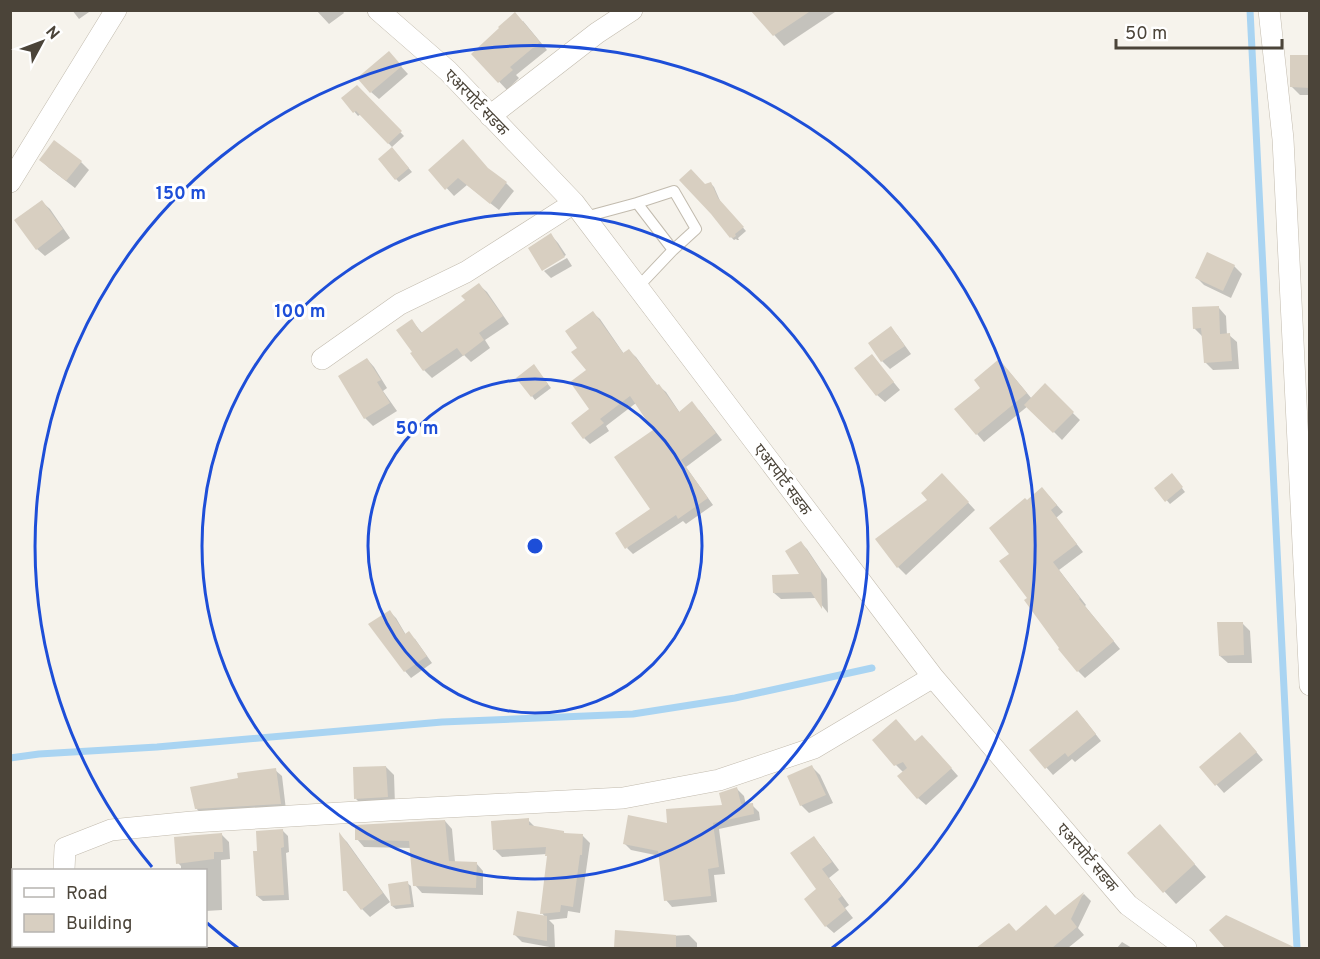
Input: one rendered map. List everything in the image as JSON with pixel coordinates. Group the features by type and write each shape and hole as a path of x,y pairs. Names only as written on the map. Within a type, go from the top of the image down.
{"street":[{"path":"10,182 116,10"},
{"name":"एअरपोर्ट सडक","path":"378,10 448,71 580,210 933,677 1128,905 1186,948"},
{"path":"490,116 597,33 632,10"},
{"path":"1269,10 1283,139 1310,685"},
{"path":"322,359 400,304 466,272 580,210"},
{"path":"64,869 65,848 111,830 215,820 622,798 719,780 814,748 933,677"}],"lane":[{"path":"580,210 637,203 674,191 696,229 638,287"},
{"path":"637,203 673,250"}],"building":[{"path":"750,10 812,10 773,36"},
{"path":"515,12 540,42 510,67 513,70 498,83 471,54"},
{"path":"389,51 402,66 370,93 357,78"},
{"path":"1290,55 1310,55 1310,88 1290,87"},
{"path":"357,85 402,131 388,144 356,111 353,113 341,98"},
{"path":"463,139 488,168 507,182 490,204 458,178 445,190 428,170"},
{"path":"54,140 82,161 66,181 39,160"},
{"path":"392,147 409,168 395,180 378,159"},
{"path":"691,169 705,184 711,182 718,198 744,227 733,238 730,238 679,180"},
{"path":"42,200 63,229 36,250 14,220"},
{"path":"551,233 565,257 542,271 528,248"},
{"path":"1207,252 1235,265 1223,291 1195,278"},
{"path":"479,283 503,316 479,333 484,340 463,356 457,348 423,371 396,330 412,319 421,333 465,300 461,296"},
{"path":"1219,306 1220,334 1230,333 1232,361 1204,363 1201,328 1193,329 1192,307"},
{"path":"593,311 623,353 629,349 679,412 692,401 716,433 681,460 708,498 678,519 676,515 625,549 615,533 650,509 614,457 653,430 630,396 600,419 604,423 583,439 571,423 589,409 570,382 586,370 571,352 577,348 565,331"},
{"path":"891,326 905,346 881,362 868,343"},
{"path":"872,354 894,382 876,396 854,368"},
{"path":"367,358 381,380 377,382 390,403 364,419 338,376"},
{"path":"999,359 1027,393 976,435 954,409 980,388 974,380"},
{"path":"534,364 548,384 531,397 516,378"},
{"path":"1045,383 1074,412 1053,433 1024,405"},
{"path":"942,473 969,502 897,568 875,539 927,500 921,493"},
{"path":"1172,473 1183,487 1165,502 1154,488"},
{"path":"1042,487 1057,505 1051,510 1077,544 1053,562 1079,599 1114,641 1077,672 1058,649 1024,600 1027,598 999,561 1009,554 989,528"},
{"path":"801,541 821,571 822,609 811,592 773,593 772,575 799,574 785,551"},
{"path":"390,610 405,634 409,631 427,656 404,672 368,624"},
{"path":"1217,622 1243,622 1244,655 1219,656"},
{"path":"1077,710 1096,734 1068,757 1065,753 1045,769 1029,750"},
{"path":"896,719 915,741 922,735 952,768 917,799 897,776 907,768 903,762 894,766 872,740"},
{"path":"1240,732 1257,752 1215,786 1199,767"},
{"path":"812,765 826,795 800,806 787,776"},
{"path":"386,766 388,797 354,799 353,767"},
{"path":"276,768 281,804 195,809 190,787 238,778 237,773"},
{"path":"737,787 741,804 753,803 754,814 713,823 719,867 708,869 711,896 664,901 658,851 623,844 628,815 667,823 666,809 722,805 719,793"},
{"path":"529,818 529,825 564,831 564,833 583,834 582,855 580,855 573,907 561,905 560,912 540,914 546,847 493,850 491,821"},
{"path":"445,820 449,861 477,862 476,888 413,886 409,841 355,840 355,825"},
{"path":"1160,824 1195,864 1163,893 1127,853"},
{"path":"283,829 284,847 281,848 284,895 256,896 253,851 257,851 256,831"},
{"path":"339,832 383,893 361,910 346,891 343,891"},
{"path":"222,833 223,852 214,852 214,859 176,864 174,837"},
{"path":"814,836 832,862 822,869 842,896 838,899 846,910 825,927 804,899 816,889 790,853"},
{"path":"408,881 411,904 391,906 388,884"},
{"path":"1084,892 1071,919 1077,927 1052,948 976,948 1009,923 1016,931 1046,905 1055,915"},
{"path":"517,911 547,916 547,941 513,935"},
{"path":"1226,915 1296,948 1225,948 1209,930"},
{"path":"615,930 676,935 676,948 614,948"}],"waterway":[{"path":"1250,10 1297,948"},
{"path":"10,758 442,722 633,714 735,698 872,668"}]}
